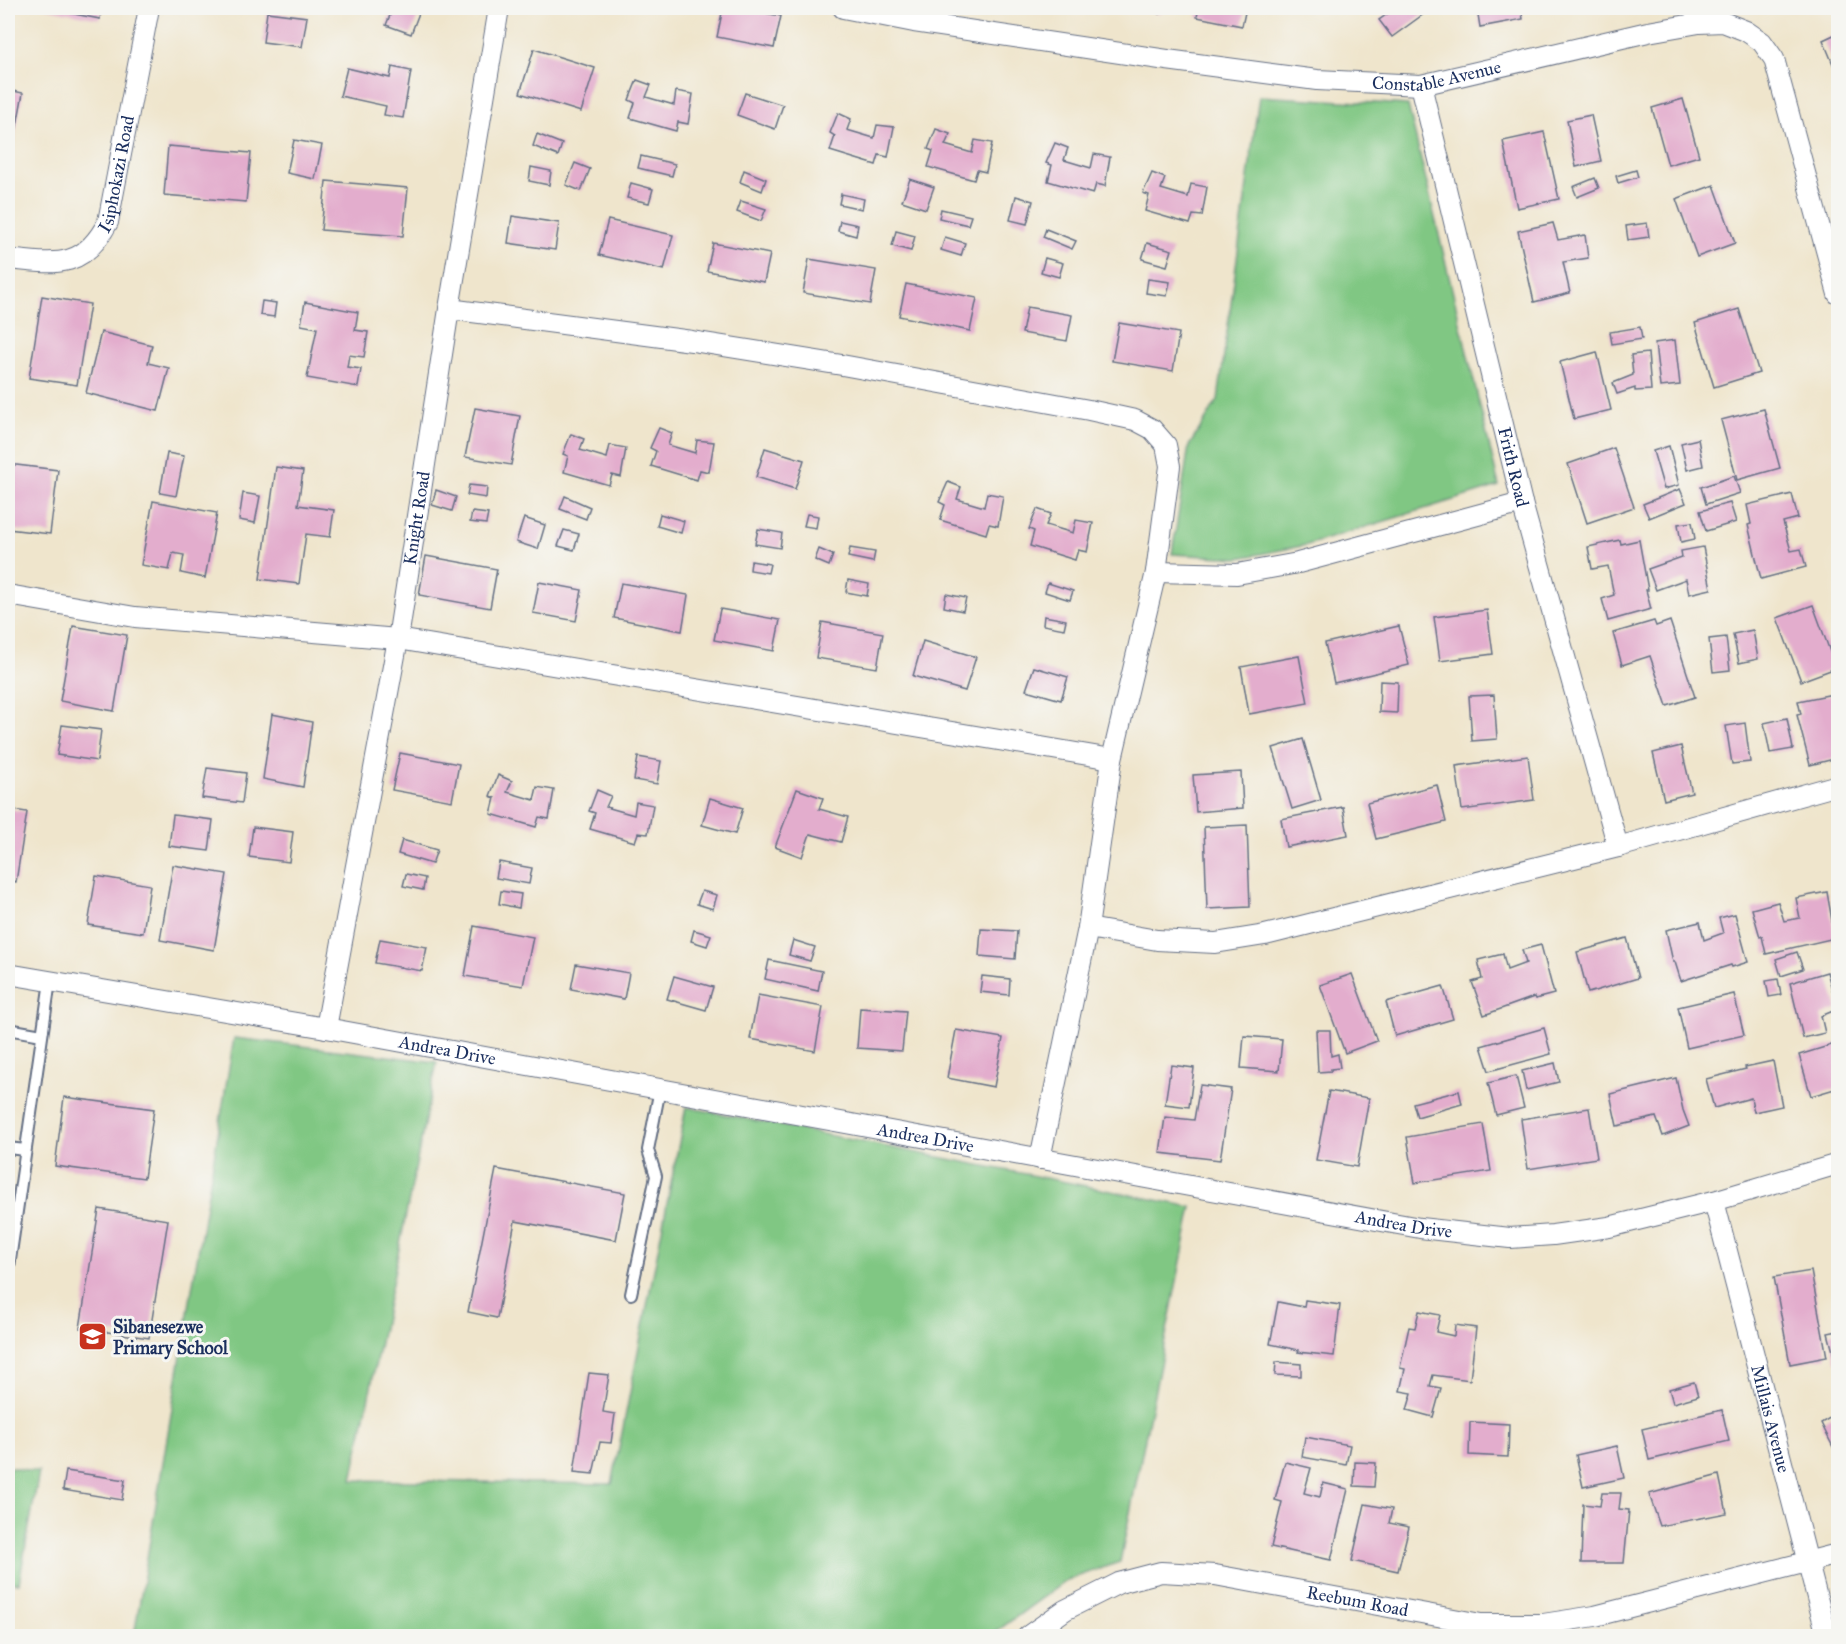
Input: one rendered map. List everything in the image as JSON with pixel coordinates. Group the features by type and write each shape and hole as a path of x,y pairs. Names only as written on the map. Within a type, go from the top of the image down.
{"street":[{"name":"Isiphokazi Road","path":"8,259 61,262 84,255 99,240 108,222 149,8"},
{"name":"Knight Road","path":"326,1029 398,639 499,8"},
{"name":"Constable Avenue","path":"843,8 915,15 1156,59 1317,80 1421,85 1648,32 1699,23 1724,22 1746,31 1762,42 1774,59 1829,221 1839,294"},
{"name":"Frith Road","path":"1421,85 1522,503 1618,846"},
{"path":"449,309 692,341 842,365 1089,410 1135,420 1152,429 1166,445 1170,466 1156,572 1112,759 1088,928 1040,1159"},
{"path":"1156,572 1237,574 1298,563 1522,503"},
{"path":"8,595 135,617 398,639 1112,759"},
{"path":"1088,928 1156,940 1215,943 1245,938 1339,918 1618,846 1839,785"},
{"name":"Andrea Drive","path":"8,974 660,1089 1420,1228 1510,1238 1609,1227 1714,1201 1839,1164"},
{"name":"Millais Avenue","path":"1714,1201 1827,1636"},
{"name":"Reebum Road","path":"1028,1636 1065,1610 1119,1583 1161,1572 1215,1575 1480,1630 1595,1616 1839,1554"}],"lane":[{"path":"8,1275 50,981"},
{"path":"8,1029 42,1035"},
{"path":"631,1294 656,1176 648,1150 660,1089"},
{"path":"8,1148 26,1150"}],"green space":[{"path":"1259,96 1408,105 1499,486 1307,545 1239,558 1172,554 1189,446 1218,400"},
{"path":"234,1038 437,1062 352,1480 612,1484 686,1107 1192,1207 1120,1562 1067,1580 990,1636 134,1636"},
{"path":"8,1467 39,1472 19,1583 8,1582"}],"building":[{"path":"44,8 102,8 100,19"},
{"path":"393,8 419,13 411,34 386,25"},
{"path":"723,8 738,8 781,16 774,48 717,37"},
{"path":"1138,8 1162,8 1160,14"},
{"path":"1199,8 1246,8 1242,26 1197,17"},
{"path":"1396,8 1432,8 1392,37 1379,20"},
{"path":"1477,8 1521,8 1523,19 1480,27"},
{"path":"267,12 307,17 302,47 263,42"},
{"path":"1838,33 1838,76 1823,40"},
{"path":"534,49 595,68 581,112 520,93"},
{"path":"392,67 411,71 403,118 384,115 386,106 340,96 347,68 390,78"},
{"path":"637,80 651,85 646,97 674,105 676,91 693,94 688,124 678,122 676,131 630,118 635,103 629,100"},
{"path":"8,90 23,93 13,147 8,146"},
{"path":"745,93 783,105 775,129 737,115"},
{"path":"1683,99 1699,156 1668,165 1652,108"},
{"path":"838,113 851,119 847,130 874,138 877,125 894,127 888,157 879,155 876,165 830,151 835,136 830,133"},
{"path":"1591,115 1601,161 1576,167 1567,120"},
{"path":"936,129 950,134 945,145 972,153 975,140 992,143 986,172 977,170 974,180 928,167 933,151 928,149"},
{"path":"1544,132 1559,199 1517,208 1503,141"},
{"path":"537,134 562,144 558,156 533,146"},
{"path":"294,140 322,145 315,179 287,173"},
{"path":"1055,143 1068,148 1064,160 1091,168 1094,154 1110,157 1105,186 1096,184 1093,194 1048,181 1052,165 1046,163"},
{"path":"168,146 251,153 246,202 164,195"},
{"path":"641,156 675,164 672,176 638,168"},
{"path":"575,163 590,169 581,191 566,185"},
{"path":"531,167 551,171 549,185 529,181"},
{"path":"744,170 766,179 762,191 740,182"},
{"path":"1636,170 1638,177 1618,183 1616,176"},
{"path":"1152,173 1165,178 1161,189 1188,197 1191,184 1207,187 1202,216 1193,215 1190,224 1145,211 1149,195 1143,193"},
{"path":"1595,178 1599,188 1577,197 1573,187"},
{"path":"910,179 934,187 926,209 902,201"},
{"path":"326,181 408,188 403,236 321,230"},
{"path":"631,183 653,189 649,203 627,198"},
{"path":"1714,185 1735,243 1697,257 1676,199"},
{"path":"841,194 864,199 862,209 839,204"},
{"path":"1016,196 1033,201 1027,224 1010,220"},
{"path":"741,201 766,209 761,221 737,212"},
{"path":"941,209 971,216 968,225 939,218"},
{"path":"512,216 559,223 555,250 508,243"},
{"path":"608,220 673,235 664,270 599,255"},
{"path":"840,221 858,225 856,236 838,231"},
{"path":"1553,223 1558,240 1585,235 1588,258 1563,262 1570,293 1534,302 1518,231"},
{"path":"1647,223 1649,237 1628,240 1626,226"},
{"path":"1046,229 1076,241 1072,249 1043,237"},
{"path":"896,231 915,236 911,251 892,246"},
{"path":"945,237 965,243 961,256 941,250"},
{"path":"713,243 770,254 764,282 707,271"},
{"path":"1147,243 1172,250 1167,266 1142,259"},
{"path":"1045,258 1063,263 1059,277 1041,272"},
{"path":"809,259 876,270 870,304 803,293"},
{"path":"1148,279 1170,282 1167,296 1146,293"},
{"path":"906,284 977,298 970,331 899,316"},
{"path":"42,296 90,304 77,385 29,378"},
{"path":"262,301 276,303 274,317 260,315"},
{"path":"305,302 358,312 355,330 368,332 364,357 349,355 347,367 361,369 358,387 307,378 317,328 301,325"},
{"path":"1027,307 1072,315 1067,341 1022,333"},
{"path":"1739,309 1759,373 1714,387 1695,323"},
{"path":"1119,323 1179,333 1173,371 1112,361"},
{"path":"1640,327 1642,339 1612,344 1610,332"},
{"path":"101,332 152,345 148,363 169,368 158,411 86,393"},
{"path":"1675,340 1680,385 1660,387 1655,343"},
{"path":"1597,352 1611,410 1574,419 1560,362"},
{"path":"1648,353 1651,390 1635,391 1635,388 1617,394 1613,383 1633,375 1631,355"},
{"path":"475,408 520,416 511,465 465,457"},
{"path":"1764,409 1780,468 1737,480 1721,420"},
{"path":"659,428 672,433 668,445 695,453 697,440 714,442 709,472 700,470 697,480 651,466 656,451 650,448"},
{"path":"571,434 584,439 580,450 607,458 610,445 626,448 621,477 612,475 609,485 564,472 568,456 563,454"},
{"path":"1698,439 1703,466 1687,470 1681,443"},
{"path":"1669,446 1679,485 1664,489 1653,451"},
{"path":"765,448 804,460 795,489 756,477"},
{"path":"1614,448 1634,507 1587,523 1568,464"},
{"path":"167,453 184,456 176,496 160,493"},
{"path":"8,464 58,470 50,534 8,529"},
{"path":"276,467 303,471 298,505 334,510 330,537 306,534 299,584 260,579"},
{"path":"1734,476 1740,493 1706,504 1701,487"},
{"path":"948,482 961,487 957,499 984,507 987,493 1003,496 998,526 989,524 986,534 940,520 945,505 939,502"},
{"path":"469,485 487,487 486,498 467,495"},
{"path":"1680,489 1686,503 1649,518 1643,504"},
{"path":"436,490 456,497 452,511 432,505"},
{"path":"243,493 260,496 255,523 239,520"},
{"path":"1792,494 1798,518 1783,522 1791,551 1801,549 1806,567 1761,579 1748,525 1751,524 1747,505"},
{"path":"565,496 590,507 586,519 560,509"},
{"path":"153,501 217,513 205,578 181,573 184,555 173,553 169,570 141,565"},
{"path":"1730,503 1736,522 1706,531 1700,511"},
{"path":"1037,509 1051,514 1046,525 1073,533 1076,520 1093,523 1087,552 1078,550 1075,560 1030,546 1034,531 1029,529"},
{"path":"472,512 488,514 486,524 470,522"},
{"path":"660,514 684,521 681,533 657,526"},
{"path":"807,514 818,516 816,528 804,526"},
{"path":"524,518 545,525 538,549 516,542"},
{"path":"1692,522 1695,539 1681,542 1678,524"},
{"path":"758,529 782,533 780,548 755,544"},
{"path":"564,530 579,534 574,550 558,546"},
{"path":"1620,540 1621,544 1639,540 1651,609 1608,621 1602,599 1614,595 1608,566 1592,569 1588,547"},
{"path":"1703,547 1711,589 1689,594 1686,579 1656,590 1648,569 1682,557 1681,551"},
{"path":"850,548 875,552 873,562 848,557"},
{"path":"819,549 833,555 829,566 815,560"},
{"path":"426,556 497,569 490,608 419,595"},
{"path":"751,561 770,564 768,573 750,570"},
{"path":"848,580 869,584 867,596 846,592"},
{"path":"539,582 582,590 576,621 533,613"},
{"path":"621,583 688,595 682,631 614,618"},
{"path":"1048,583 1073,591 1070,600 1045,592"},
{"path":"946,594 966,598 963,611 944,607"},
{"path":"1813,605 1836,668 1801,681 1777,618"},
{"path":"720,609 780,620 774,651 714,640"},
{"path":"1487,610 1493,654 1440,661 1434,617"},
{"path":"1044,616 1066,620 1064,629 1043,625"},
{"path":"1654,621 1656,626 1670,621 1695,697 1667,706 1650,656 1622,665 1613,633"},
{"path":"822,622 883,633 877,668 816,658"},
{"path":"73,626 127,635 114,711 60,701"},
{"path":"1399,626 1409,665 1334,683 1325,643"},
{"path":"1753,630 1758,659 1739,663 1733,634"},
{"path":"1726,637 1730,670 1713,672 1709,639"},
{"path":"923,641 976,657 965,691 913,676"},
{"path":"1299,656 1308,703 1249,714 1241,667"},
{"path":"1034,667 1068,677 1061,700 1026,690"},
{"path":"1380,681 1398,682 1397,713 1379,712"},
{"path":"1838,693 1838,758 1810,765 1797,715 1801,714 1798,701"},
{"path":"1494,695 1497,739 1472,741 1469,696"},
{"path":"272,714 312,722 303,787 263,779"},
{"path":"1787,718 1793,749 1770,753 1764,723"},
{"path":"1745,723 1750,762 1732,764 1726,726"},
{"path":"62,725 101,730 97,761 57,755"},
{"path":"1303,739 1321,800 1292,809 1273,748"},
{"path":"1681,746 1692,793 1664,800 1653,753"},
{"path":"400,753 459,764 452,801 392,790"},
{"path":"1528,756 1534,800 1462,810 1456,766"},
{"path":"638,757 661,761 657,784 634,780"},
{"path":"207,768 246,773 242,803 202,798"},
{"path":"1241,772 1243,808 1196,812 1193,775"},
{"path":"498,775 512,781 507,792 534,800 537,787 554,790 549,819 539,817 536,827 491,814 495,798 490,796"},
{"path":"1437,785 1446,822 1376,839 1367,803"},
{"path":"797,789 823,798 819,809 848,817 841,842 810,834 802,857 775,847"},
{"path":"597,790 611,796 606,807 634,815 636,802 653,805 648,834 638,833 635,842 590,829 595,813 589,811"},
{"path":"710,798 743,808 735,834 702,825"},
{"path":"1343,807 1348,835 1286,847 1281,819"},
{"path":"8,809 27,812 16,882 8,881"},
{"path":"173,815 213,820 209,851 169,846"},
{"path":"1247,825 1250,907 1207,909 1204,827"},
{"path":"253,827 293,832 289,862 249,857"},
{"path":"402,840 437,850 432,864 398,854"},
{"path":"499,862 532,868 529,884 496,878"},
{"path":"173,865 227,874 214,950 160,940"},
{"path":"406,874 425,878 423,890 403,886"},
{"path":"96,876 150,885 143,933 88,925"},
{"path":"501,891 521,894 519,908 499,904"},
{"path":"702,891 717,895 713,909 697,904"},
{"path":"1827,892 1835,938 1766,954 1752,909 1778,902 1784,921 1800,918 1796,898"},
{"path":"1735,914 1748,962 1681,981 1675,962 1673,962 1666,930 1700,922 1704,940 1723,933 1719,918"},
{"path":"474,926 533,937 523,986 465,976"},
{"path":"981,929 1017,931 1015,959 979,956"},
{"path":"694,930 711,935 707,946 691,941"},
{"path":"1627,938 1638,978 1588,993 1577,952"},
{"path":"380,939 427,947 422,971 375,963"},
{"path":"793,940 815,947 810,961 789,955"},
{"path":"1541,945 1554,994 1535,999 1534,997 1484,1015 1472,982 1482,979 1478,960 1503,954 1507,970 1526,963 1522,950"},
{"path":"1797,952 1803,969 1781,976 1776,959"},
{"path":"769,960 822,971 818,991 765,979"},
{"path":"576,964 629,973 624,999 571,989"},
{"path":"1827,972 1838,1009 1821,1016 1825,1033 1803,1038 1790,983"},
{"path":"1352,974 1377,1041 1345,1053 1320,985"},
{"path":"674,976 713,987 706,1010 667,999"},
{"path":"982,976 1010,979 1009,995 980,992"},
{"path":"1778,979 1781,995 1769,997 1766,981"},
{"path":"1443,986 1453,1019 1395,1036 1386,1002"},
{"path":"1734,994 1744,1035 1687,1048 1678,1007"},
{"path":"758,995 823,1007 815,1051 750,1039"},
{"path":"860,1008 906,1011 902,1051 857,1048"},
{"path":"1544,1028 1551,1054 1489,1071 1481,1046"},
{"path":"956,1030 1003,1038 994,1087 947,1078"},
{"path":"1316,1030 1330,1030 1331,1056 1338,1054 1340,1068 1318,1072"},
{"path":"1244,1036 1282,1039 1279,1071 1241,1068"},
{"path":"1838,1043 1838,1088 1811,1096 1799,1055"},
{"path":"1773,1061 1782,1106 1754,1112 1751,1098 1714,1108 1706,1079"},
{"path":"1555,1063 1559,1082 1526,1090 1522,1071"},
{"path":"1171,1065 1194,1068 1189,1107 1165,1104"},
{"path":"1516,1076 1524,1108 1496,1115 1488,1083"},
{"path":"1676,1078 1689,1126 1663,1136 1656,1117 1617,1126 1610,1094"},
{"path":"1200,1085 1231,1089 1220,1160 1160,1153 1165,1117 1194,1120"},
{"path":"1329,1091 1369,1098 1357,1167 1316,1160"},
{"path":"1459,1091 1462,1104 1417,1117 1413,1103"},
{"path":"64,1097 154,1109 144,1178 55,1166"},
{"path":"1589,1108 1597,1158 1528,1169 1521,1119"},
{"path":"1483,1124 1491,1171 1415,1183 1407,1137"},
{"path":"496,1169 625,1193 616,1240 515,1221 497,1318 468,1312"},
{"path":"99,1209 168,1220 149,1338 80,1328"},
{"path":"1811,1271 1827,1357 1790,1364 1774,1277"},
{"path":"1305,1300 1340,1305 1334,1356 1298,1352 1299,1350 1270,1344 1278,1302 1304,1307"},
{"path":"1419,1311 1440,1315 1436,1332 1454,1336 1455,1325 1476,1328 1470,1380 1433,1375 1430,1386 1441,1388 1433,1417 1407,1410 1412,1393 1400,1391 1405,1369 1400,1368 1409,1327 1415,1328"},
{"path":"1838,1331 1838,1362 1836,1363 1828,1333"},
{"path":"1276,1362 1301,1364 1301,1376 1275,1375"},
{"path":"589,1373 609,1375 603,1412 615,1414 611,1443 600,1442 593,1474 574,1472"},
{"path":"1694,1382 1698,1396 1673,1403 1669,1389"},
{"path":"1722,1410 1729,1441 1649,1460 1642,1429"},
{"path":"1838,1413 1838,1457 1821,1423"},
{"path":"1470,1422 1509,1424 1508,1457 1469,1455"},
{"path":"1305,1437 1350,1445 1346,1465 1302,1457"},
{"path":"1617,1446 1624,1478 1583,1487 1576,1455"},
{"path":"1285,1462 1311,1468 1304,1493 1320,1497 1323,1483 1348,1489 1331,1560 1271,1547 1282,1502 1275,1500"},
{"path":"1355,1462 1376,1463 1374,1487 1354,1486"},
{"path":"66,1471 125,1480 122,1500 63,1490"},
{"path":"1719,1475 1727,1513 1660,1526 1649,1494"},
{"path":"1602,1493 1621,1493 1619,1509 1629,1510 1624,1563 1581,1563 1583,1504 1600,1506"},
{"path":"1365,1504 1392,1509 1389,1523 1409,1527 1398,1571 1352,1561"},
{"path":"1714,1634 1743,1634 1743,1636 1714,1636"}],"place":[{"name":"Sibanesezwe Primary School","path":"92,1337"}]}
